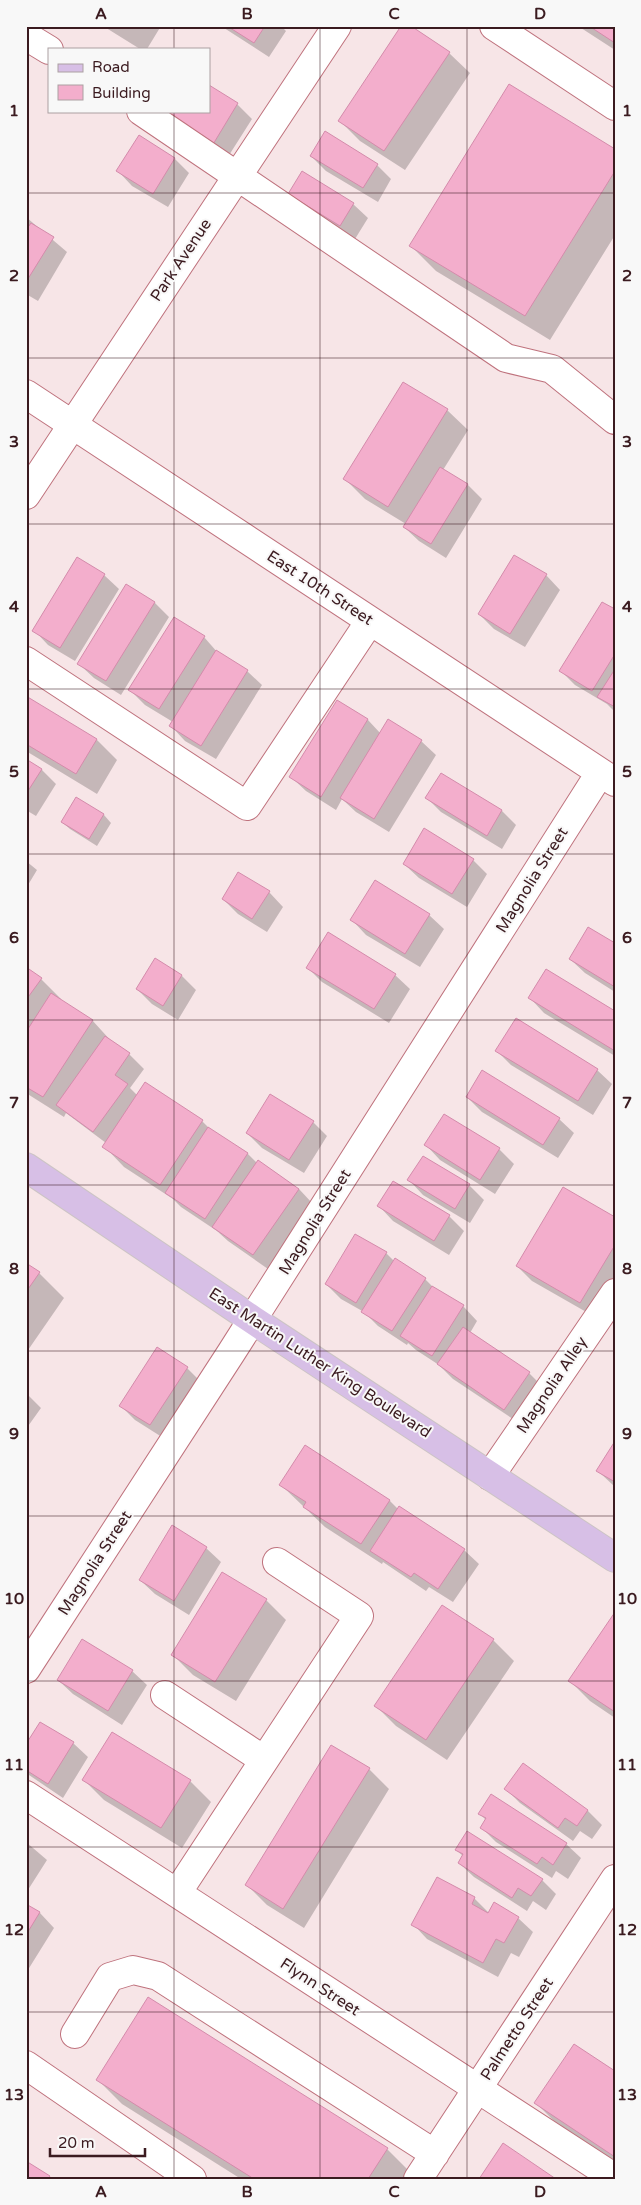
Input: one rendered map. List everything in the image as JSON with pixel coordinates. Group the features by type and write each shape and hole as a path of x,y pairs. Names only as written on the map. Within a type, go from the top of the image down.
{"main road":[{"name":"East Martin Luther King Boulevard","path":"26,1167 252,1320 615,1558"}],"street":[{"name":"Park Avenue","path":"26,495 337,26"},
{"path":"494,26 615,106"},
{"path":"26,36 48,49"},
{"path":"143,112 506,358 533,366 552,369 615,420"},
{"name":"East 10th Street","path":"26,394 608,778"},
{"path":"26,661 247,806 370,621"},
{"name":"Magnolia Street","path":"26,1669 252,1320 608,778"},
{"name":"Magnolia Alley","path":"490,1476 615,1293"},
{"path":"177,1893 359,1616 277,1562"},
{"path":"165,1695 264,1760"},
{"name":"Flynn Street","path":"26,1796 615,2178"},
{"name":"Palmetto Street","path":"418,2179 615,1879"},
{"path":"76,2034 110,1977 133,1970 158,1976 435,2154"},
{"path":"26,2065 192,2179"}],"building":[{"path":"227,26 265,26 254,43"},
{"path":"401,26 411,26 450,52 384,151 338,121"},
{"path":"589,26 615,26 615,43"},
{"path":"509,84 615,149 615,171 525,316 409,246"},
{"path":"210,86 238,103 212,146 156,112 210,112"},
{"path":"325,131 378,164 363,188 310,156"},
{"path":"139,135 175,158 153,194 116,171"},
{"path":"302,171 354,203 340,226 288,194"},
{"path":"31,223 54,237 26,282 26,230"},
{"path":"403,382 448,409 388,507 343,479"},
{"path":"440,467 468,484 431,544 403,527"},
{"path":"514,555 547,574 510,634 478,614"},
{"path":"77,557 105,574 60,648 32,631"},
{"path":"126,584 155,602 106,681 77,664"},
{"path":"602,602 615,609 615,654 592,691 559,671"},
{"path":"174,617 205,636 159,709 128,690"},
{"path":"216,650 248,670 201,746 169,726"},
{"path":"615,669 615,707 597,697"},
{"path":"26,696 97,739 76,774 26,744"},
{"path":"337,700 368,719 321,797 289,777"},
{"path":"388,719 422,740 374,819 340,798"},
{"path":"26,759 42,769 26,794"},
{"path":"441,773 502,810 487,836 425,798"},
{"path":"76,797 104,814 89,839 61,822"},
{"path":"424,828 474,859 452,894 403,864"},
{"path":"238,872 270,891 252,919 222,899"},
{"path":"375,880 430,914 405,954 350,920"},
{"path":"588,927 615,943 615,987 569,959"},
{"path":"328,932 396,974 374,1009 306,968"},
{"path":"155,958 182,975 163,1006 136,989"},
{"path":"26,967 42,978 26,1000"},
{"path":"546,969 615,1011 615,1051 528,998"},
{"path":"51,993 93,1020 43,1097 26,1087 26,1032"},
{"path":"516,1018 598,1069 578,1101 495,1051"},
{"path":"105,1036 130,1053 115,1075 128,1084 93,1132 56,1105"},
{"path":"482,1070 560,1118 543,1145 466,1097"},
{"path":"145,1082 203,1120 160,1185 102,1147"},
{"path":"270,1094 314,1121 289,1160 246,1133"},
{"path":"444,1114 500,1148 480,1180 424,1145"},
{"path":"208,1127 248,1153 205,1219 165,1193"},
{"path":"423,1156 470,1184 455,1209 407,1180"},
{"path":"258,1160 299,1189 253,1255 212,1227"},
{"path":"393,1181 450,1215 434,1241 377,1206"},
{"path":"563,1187 615,1217 615,1245 580,1303 516,1266"},
{"path":"355,1234 387,1252 356,1303 325,1284"},
{"path":"395,1258 426,1278 392,1331 361,1312"},
{"path":"26,1263 40,1272 26,1292"},
{"path":"432,1286 464,1305 432,1356 400,1336"},
{"path":"463,1327 530,1372 504,1410 437,1364"},
{"path":"157,1347 188,1367 150,1425 119,1406"},
{"path":"615,1441 615,1482 596,1471"},
{"path":"305,1445 390,1500 361,1544 303,1507 306,1502 279,1485"},
{"path":"399,1506 465,1549 438,1589 414,1573 411,1577 370,1551"},
{"path":"172,1525 207,1547 174,1601 139,1580"},
{"path":"222,1572 267,1599 215,1682 171,1655"},
{"path":"442,1605 494,1639 426,1740 374,1706"},
{"path":"615,1612 615,1712 568,1681"},
{"path":"82,1639 133,1670 108,1711 57,1680"},
{"path":"40,1722 74,1742 48,1784 26,1770 26,1744"},
{"path":"112,1732 191,1780 161,1828 82,1780"},
{"path":"331,1745 370,1768 283,1909 245,1885"},
{"path":"523,1763 588,1810 577,1826 565,1818 558,1828 504,1789"},
{"path":"491,1794 567,1843 553,1865 542,1857 537,1864 480,1828 486,1818 478,1814"},
{"path":"467,1831 543,1879 531,1896 518,1888 512,1898 458,1863 463,1854 455,1850"},
{"path":"437,1877 475,1897 472,1904 488,1913 494,1902 519,1917 504,1943 496,1939 483,1963 411,1925"},
{"path":"26,1904 40,1912 26,1935"},
{"path":"148,1997 388,2148 368,2179 254,2179 96,2080"},
{"path":"574,2044 615,2071 615,2157 534,2103"},
{"path":"503,2143 556,2179 479,2179"},
{"path":"26,2161 50,2176 48,2179 26,2179"}]}
